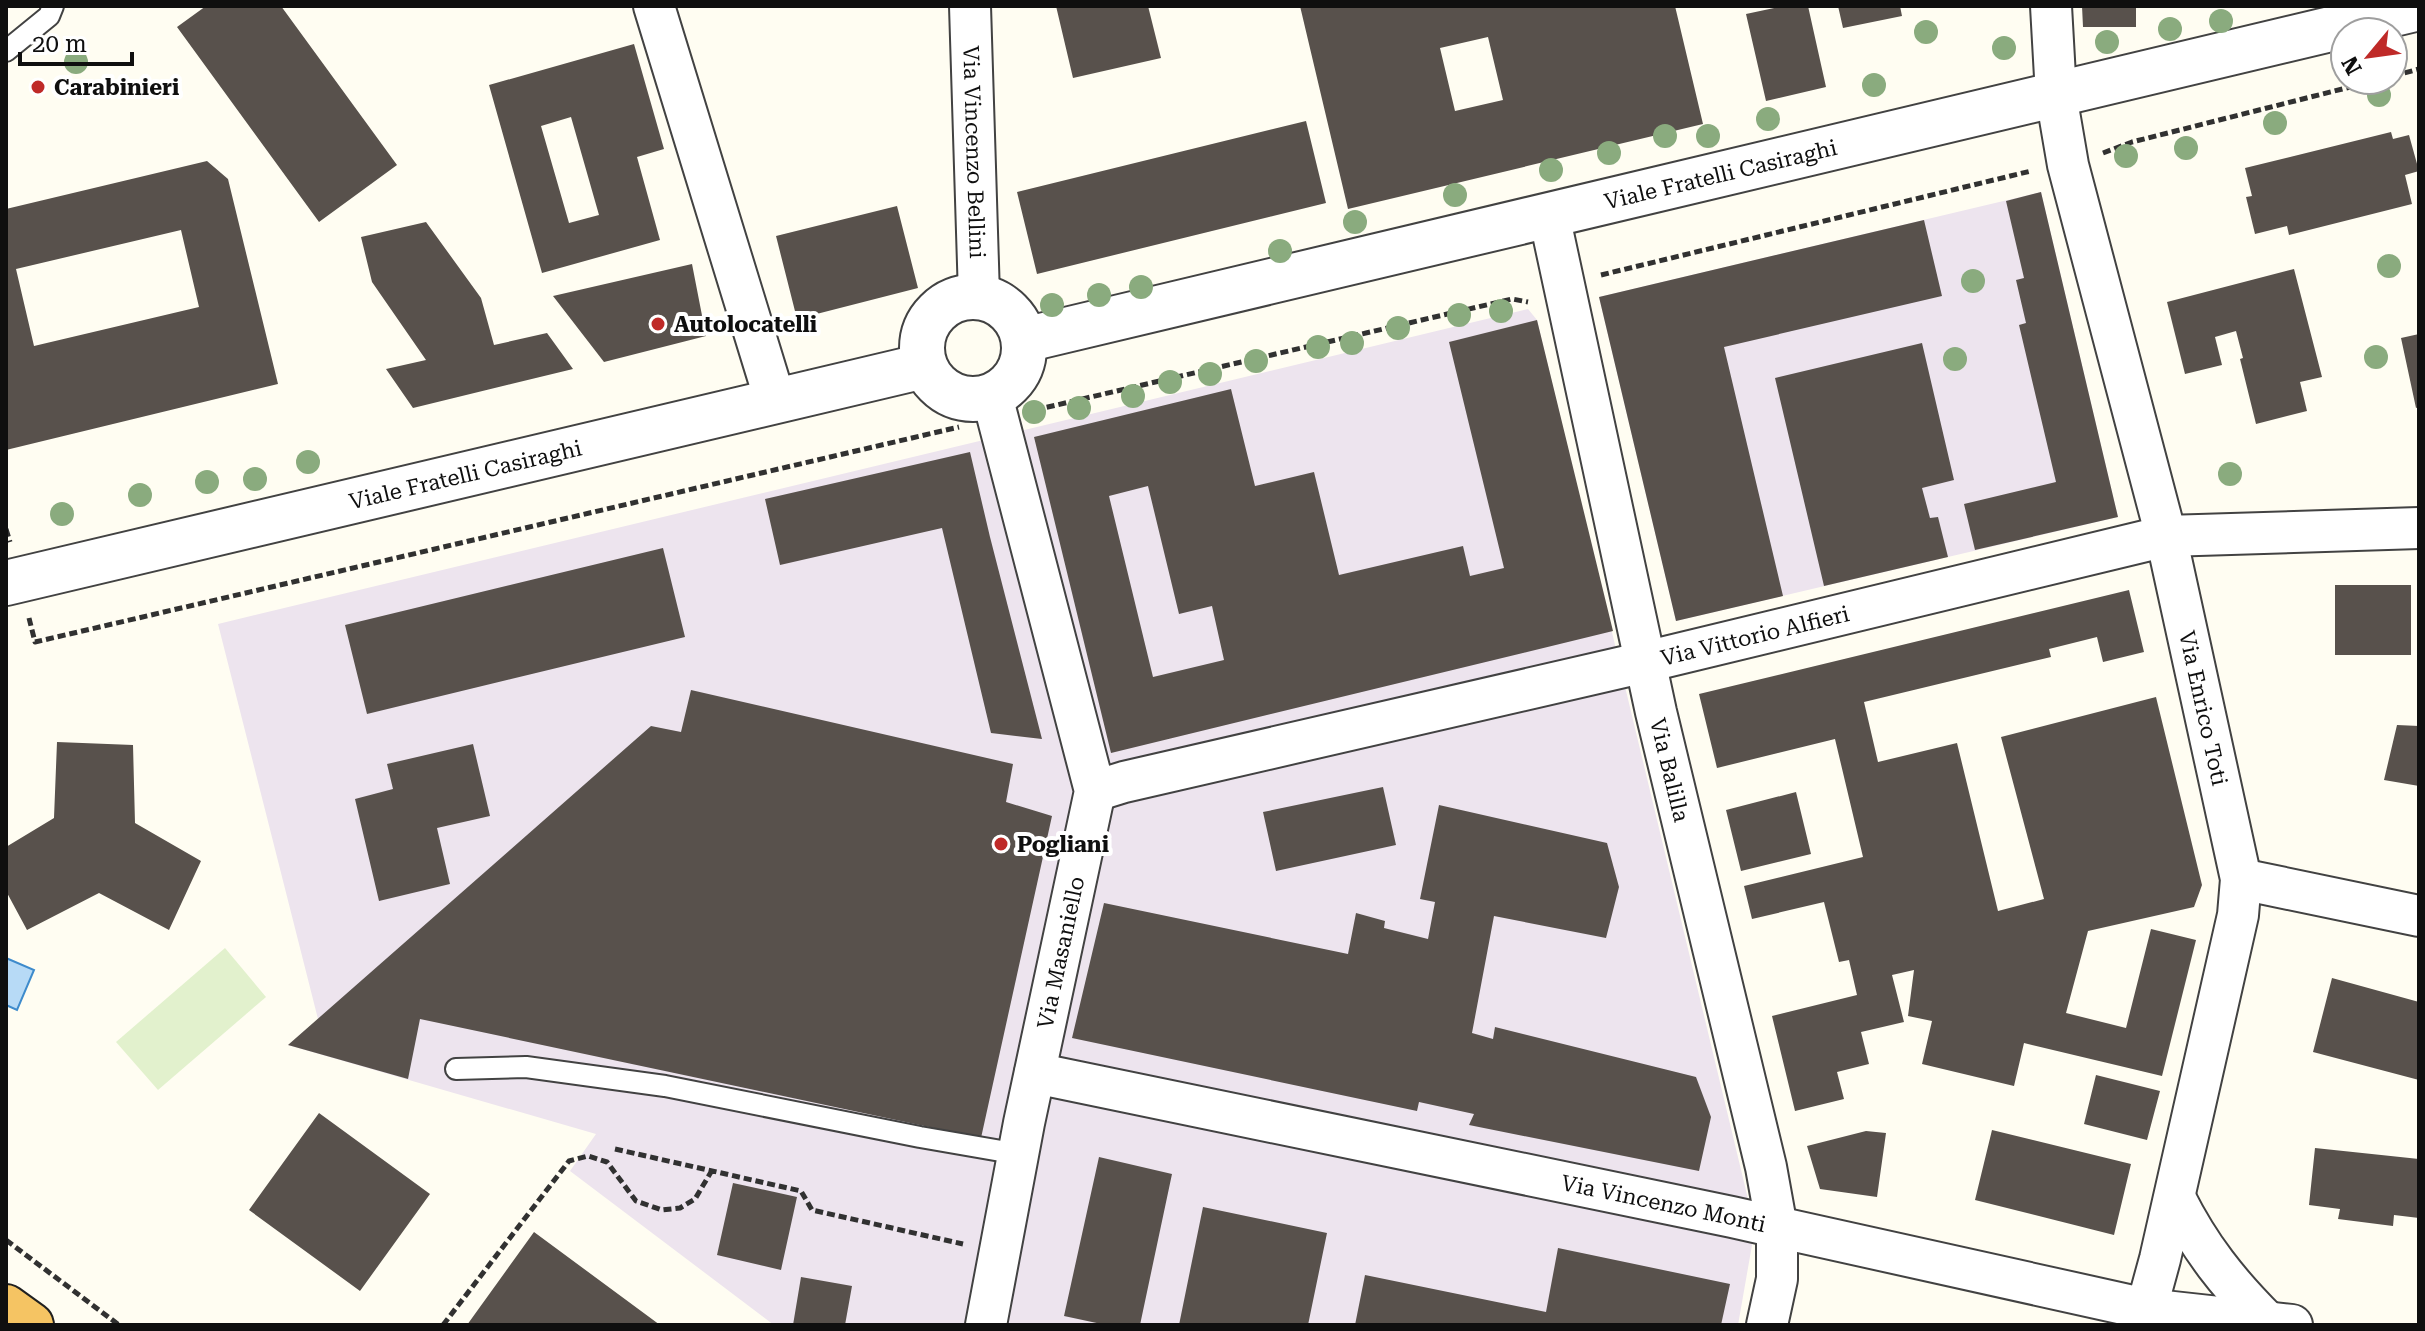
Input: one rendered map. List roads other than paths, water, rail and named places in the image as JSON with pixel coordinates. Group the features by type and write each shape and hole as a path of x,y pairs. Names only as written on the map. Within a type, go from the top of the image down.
{"highway":[{"path":"6,1307 31,1325"}],"street":[{"path":"654,6 775,400"},
{"name":"Via Vincenzo Bellini","path":"970,6 979,296"},
{"name":"Via Enrico Toti","path":"2051,6 2056,95 2068,165 2166,536 2241,879 2238,915 2175,1198 2144,1317"},
{"name":"Viale Fratelli Casiraghi","path":"1024,340 2419,8"},
{"name":"Via Balilla","path":"1549,215 1645,662 1766,1167 1777,1228 1777,1279 1767,1325"},
{"path":"979,296 997,302 1019,325 1024,340 1024,357 1018,372 995,407 979,399 948,393 933,382 924,366 921,348 923,331 932,315 945,303 962,297 979,296"},
{"name":"Viale Fratelli Casiraghi","path":"12,582 924,366"},
{"name":"Via Masaniello","path":"986,1325 1018,1154 1095,791 995,407"},
{"name":"Via Vittorio Alfieri","path":"1095,791 2166,536 2419,528"},
{"path":"2241,879 2419,916"},
{"name":"Via Vincenzo Monti","path":"1035,1073 1777,1228 2144,1317 2279,1324"},
{"path":"2175,1198 2198,1241 2230,1285 2279,1324"}],"lane":[{"path":"6,51 49,16 53,6"},
{"path":"456,1069 526,1067 665,1086 1018,1154"}],"water":[{"path":"6,958 34,970 17,1010 6,1005"}],"place":[{"name":"Carabinieri","path":"38,87"},
{"name":"Autolocatelli","path":"658,324"},
{"name":"Pogliani","path":"1001,844"}]}
